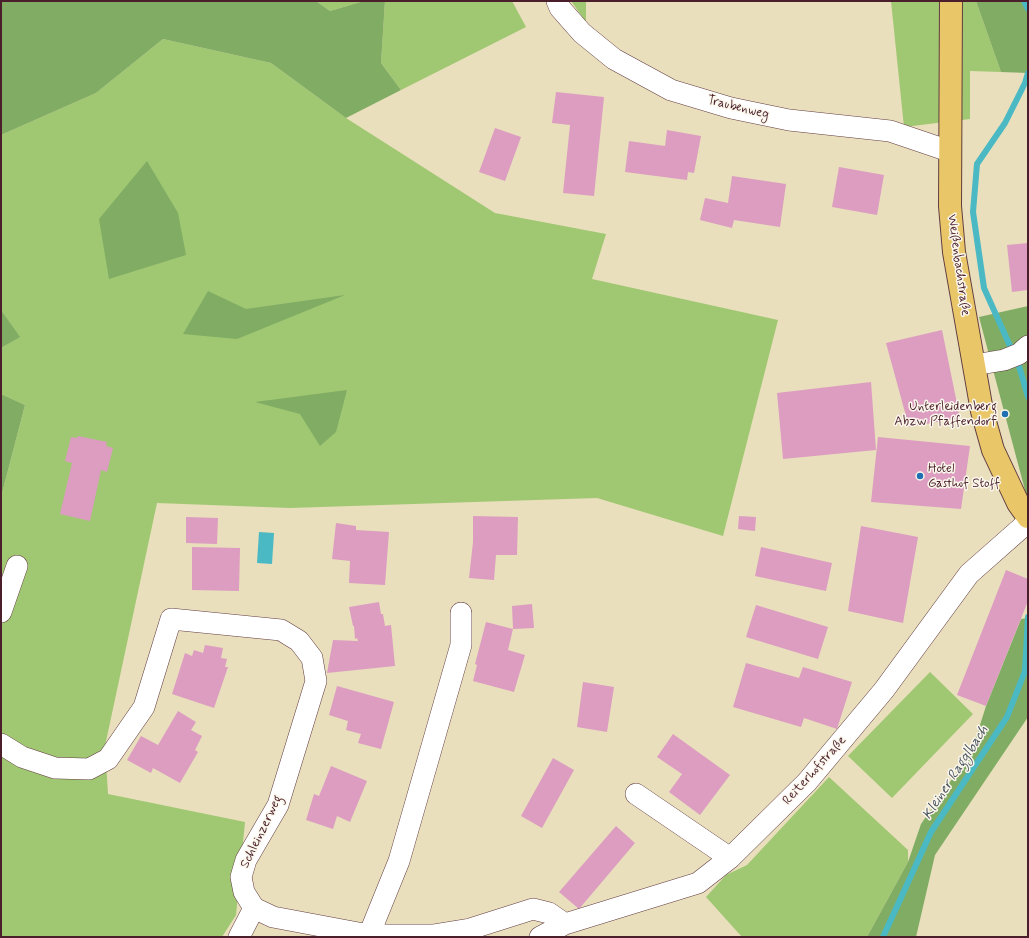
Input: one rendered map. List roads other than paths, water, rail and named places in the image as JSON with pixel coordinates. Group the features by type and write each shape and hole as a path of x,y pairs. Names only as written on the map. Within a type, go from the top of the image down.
{"main road":[{"name":"Weißenbachstraße","path":"951,1 950,206 954,252 982,411 993,450 1018,503 1028,517"}],"street":[{"name":"Traubenweg","path":"558,1 560,8 582,33 614,59 671,90 731,108 789,120 890,131 950,151"},
{"path":"974,365 1017,353"},
{"name":"Reiterhofstraße","path":"540,937 564,924 698,882 730,858 812,777 884,690 969,574 1028,522"},
{"path":"1,612 17,566"},
{"path":"369,935 399,861 460,645 461,613"},
{"name":"Schleinzerweg","path":"1,744 22,758 55,768 89,769 108,759 144,707 171,619 281,630 299,641 312,658 316,681 278,805 246,860 241,877 244,892 254,908"},
{"path":"636,794 730,858"},
{"path":"238,937 254,908 273,917 369,935 432,935 470,929 533,910 549,913 564,924"}],"water":[{"path":"259,532 274,533 272,564 257,563"}],"waterway":[{"name":"Kleiner Ragglbach","path":"1024,1 1028,9"},
{"name":"Kleiner Ragglbach","path":"1028,73 1025,83 1005,123 977,164 973,212 984,288 1019,366 1028,397"},
{"name":"Kleiner Ragglbach","path":"883,937 931,832 1007,717 1025,671 1028,617"}],"place":[{"name":"Unterleidenberg Abzw Pfaffendorf","path":"1005,414"},
{"name":"Hotel Gasthof Stoff","path":"920,476"}]}
